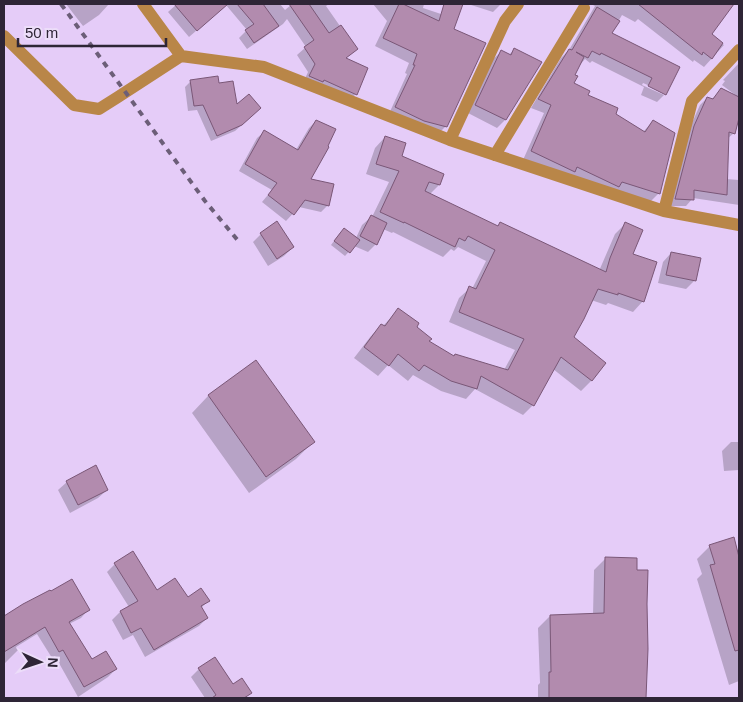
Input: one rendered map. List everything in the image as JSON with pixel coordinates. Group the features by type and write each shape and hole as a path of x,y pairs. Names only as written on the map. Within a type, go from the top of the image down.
{"street":[{"path":"143,4 181,56"},
{"path":"450,140 505,20 518,4"},
{"path":"495,155 584,8"},
{"path":"4,36 74,105 99,108 118,98 181,56 264,67 450,140 495,155 664,211 739,225"},
{"path":"664,211 692,101 739,50"}],"building":[{"path":"174,4 228,4 197,31"},
{"path":"237,4 263,4 279,26 254,43 245,30 254,24"},
{"path":"289,4 309,4 329,33 341,25 358,49 346,58 368,68 357,95 324,80 323,82 309,76 315,64 304,47 314,40"},
{"path":"399,4 403,4 439,21 444,4 463,4 454,29 486,43 447,127 424,121 395,107 415,65 413,65 417,54 383,38"},
{"path":"638,4 734,4 712,34 723,43 712,59 703,52 702,55"},
{"path":"597,7 620,21 612,33 680,67 666,95 648,86 652,78 601,53 600,55 592,51 588,58 576,52 584,57 575,75 578,76 574,83 590,91 588,95 618,108 616,114 645,132 653,120 675,133 660,194 622,182 619,187 577,167 575,172 531,151 551,105 538,99 569,49 572,50"},
{"path":"514,48 542,62 506,120 475,105 501,50 511,55"},
{"path":"218,76 219,83 233,81 237,104 249,94 261,108 242,125 217,136 203,105 194,106 190,80"},
{"path":"721,88 739,97 739,118 735,134 729,132 727,195 694,190 694,200 675,199 694,126 707,97 713,99"},
{"path":"316,120 336,129 329,147 311,179 334,184 329,206 305,200 294,215 268,195 277,183 245,164 264,130 298,150"},
{"path":"385,136 406,143 402,156 444,174 440,185 429,182 425,191 498,226 500,222 606,272 625,222 643,230 633,254 657,262 644,302 618,293 618,295 598,289 574,337 606,363 592,381 561,357 534,406 481,376 477,389 451,381 424,365 419,371 398,354 389,366 364,347 381,324 385,326 398,308 419,323 417,327 432,339 429,341 454,356 455,354 508,370 524,339 459,312 469,286 476,289 495,250 468,236 465,241 459,238 455,247 380,212 399,171 376,164"},
{"path":"371,215 387,223 377,245 360,236"},
{"path":"277,221 294,247 277,259 260,233"},
{"path":"344,228 360,240 350,253 334,241"},
{"path":"671,252 701,258 696,281 666,275"},
{"path":"256,360 315,442 266,477 208,395"},
{"path":"96,465 108,490 78,505 66,481"},
{"path":"734,537 739,557 739,650 735,651 710,565 715,564 709,545"},
{"path":"133,551 157,590 175,578 188,597 201,588 210,601 201,606 208,618 154,650 141,628 131,633 120,611 138,601 114,563"},
{"path":"605,557 637,558 637,570 648,570 646,698 549,698 549,672 551,672 550,615 604,613"},
{"path":"72,579 90,610 69,622 92,659 106,651 117,669 84,687 63,650 59,652 45,627 4,652 4,616"},
{"path":"215,657 233,684 242,678 252,693 244,698 212,698 216,695 198,668"}],"railway":[{"path":"61,4 205,201 240,243"}]}
